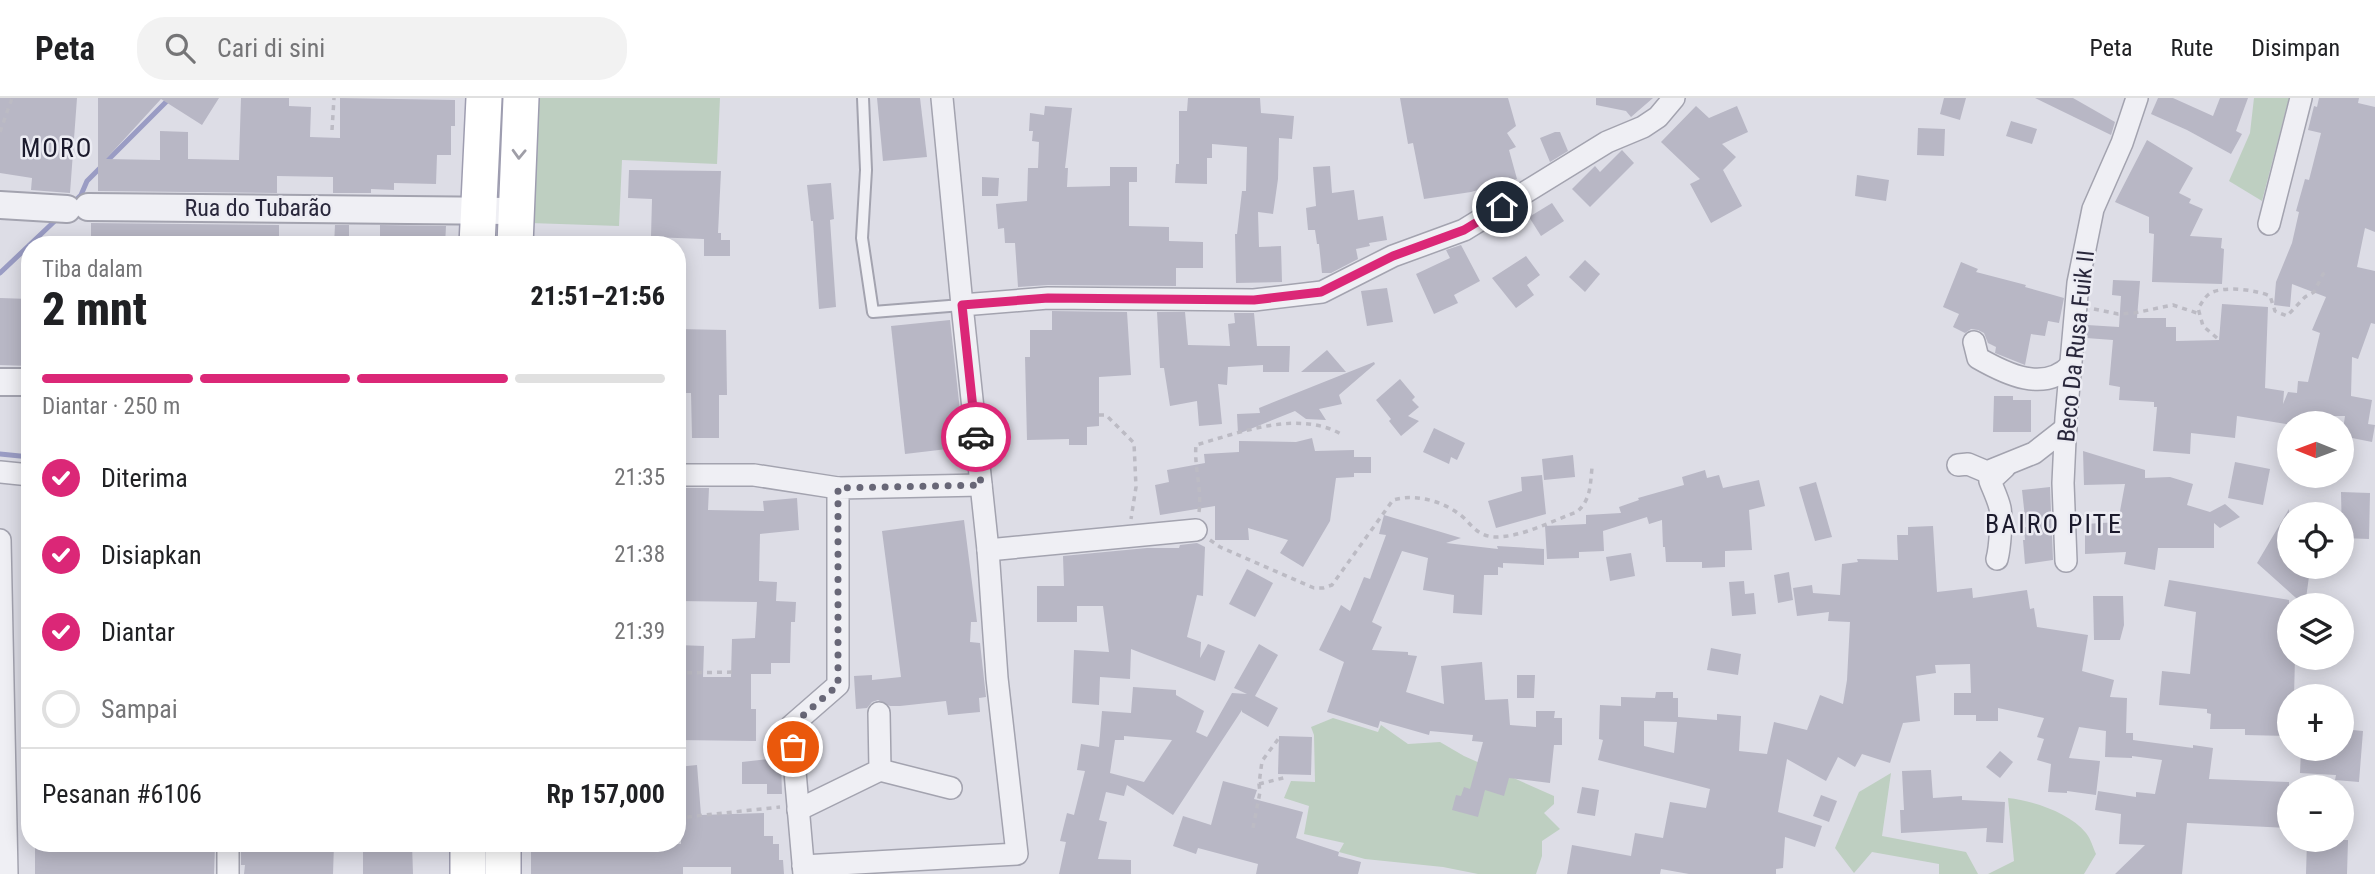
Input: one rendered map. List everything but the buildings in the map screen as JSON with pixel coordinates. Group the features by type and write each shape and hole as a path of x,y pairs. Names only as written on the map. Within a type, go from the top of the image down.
{"main road":[{"path":"477,236 484,98"},
{"path":"515,236 521,98"},
{"path":"468,852 468,874"},
{"path":"503,852 503,874"}],"street":[{"path":"838,488 838,685 791,726 792,808 803,870 1019,864 997,678 988,550 942,98"},
{"path":"962,305 1048,298 1254,300 1321,292 1393,256 1464,230 1607,142 1643,127 1658,117 1674,98"},
{"name":"Beco Da Rusa Fuik II","path":"2066,561 2063,483 2078,283 2093,209 2122,143 2137,98"},
{"path":"2269,224 2301,98"},
{"name":"Rua do Tubarão","path":"0,205 516,211"},
{"path":"1974,342 1978,358 2023,379 2046,379 2062,374 2071,365"},
{"path":"1958,465 1968,464 1987,472 2034,453 2067,419 2046,379"},
{"path":"0,382 21,382"},
{"path":"1997,559 2001,543 2001,509 1990,481 2012,461"},
{"path":"0,472 21,474"},
{"path":"686,475 754,475 838,488 981,485"},
{"path":"988,550 1196,530"},
{"path":"0,540 6,874"},
{"path":"879,713 880,770"},
{"path":"792,808 880,770 951,788"},
{"path":"228,852 228,874"}],"lane":[{"path":"863,98 866,170 862,238 873,312 962,305"}],"path":[{"path":"0,132 12,98"},
{"path":"332,130 334,98"},
{"path":"2217,338 2203,326 2198,308 2206,296 2217,290 2258,290 2270,296 2276,311 2287,316 2305,297 2314,292 2323,274 2327,272"},
{"path":"2077,299 2095,310 2118,314 2145,310 2149,312 2173,305 2200,314"},
{"path":"1099,415 1106,415 1134,443 1136,487 1129,535"},
{"path":"1341,434 1328,427 1293,422 1196,445 1200,496 1196,530 1220,547 1241,557 1314,588 1323,588 1332,585 1394,500 1412,497 1446,504 1464,518 1476,533 1494,537 1520,534 1577,512 1589,498 1592,468 1590,464"},
{"path":"686,673 735,672"},
{"path":"1253,828 1260,792 1262,761 1279,738"},
{"path":"1259,784 1287,777"},
{"path":"686,817 792,808"}],"green space":[{"path":"535,98 720,98 717,164 622,160 619,226 530,223"},
{"path":"2254,98 2289,98 2262,201 2229,181 2250,133"},
{"path":"1333,718 1378,732 1381,725 1408,744 1440,742 1464,756 1554,796 1554,804 1544,813 1560,829 1542,841 1542,856 1536,874 1478,874 1443,867 1365,859 1339,852 1344,843 1304,834 1309,806 1284,798 1291,781 1315,782 1314,735 1311,727"},
{"path":"1891,773 1882,836 1966,852 1978,874 1939,874 1939,864 1872,852 1854,873 1835,848 1859,792"},
{"path":"2008,798 2051,809 2071,820 2088,835 2096,854 2084,874 1988,874 2014,861"}],"waterway":[{"path":"73,203 81,195 87,181 170,98"},
{"path":"39,236 59,217"},
{"path":"0,273 21,253"},
{"path":"0,454 21,456"}],"way so far":[{"path":"793,747 791,726 838,685 838,488 981,485 976,437"}],"district":[{"name":"MORO","path":"57,148"},
{"name":"BAIRO PITE","path":"2054,524"}],"route":[{"path":"976,437 962,305 1048,298 1254,300 1321,292 1393,256 1464,230 1502,207"}]}
